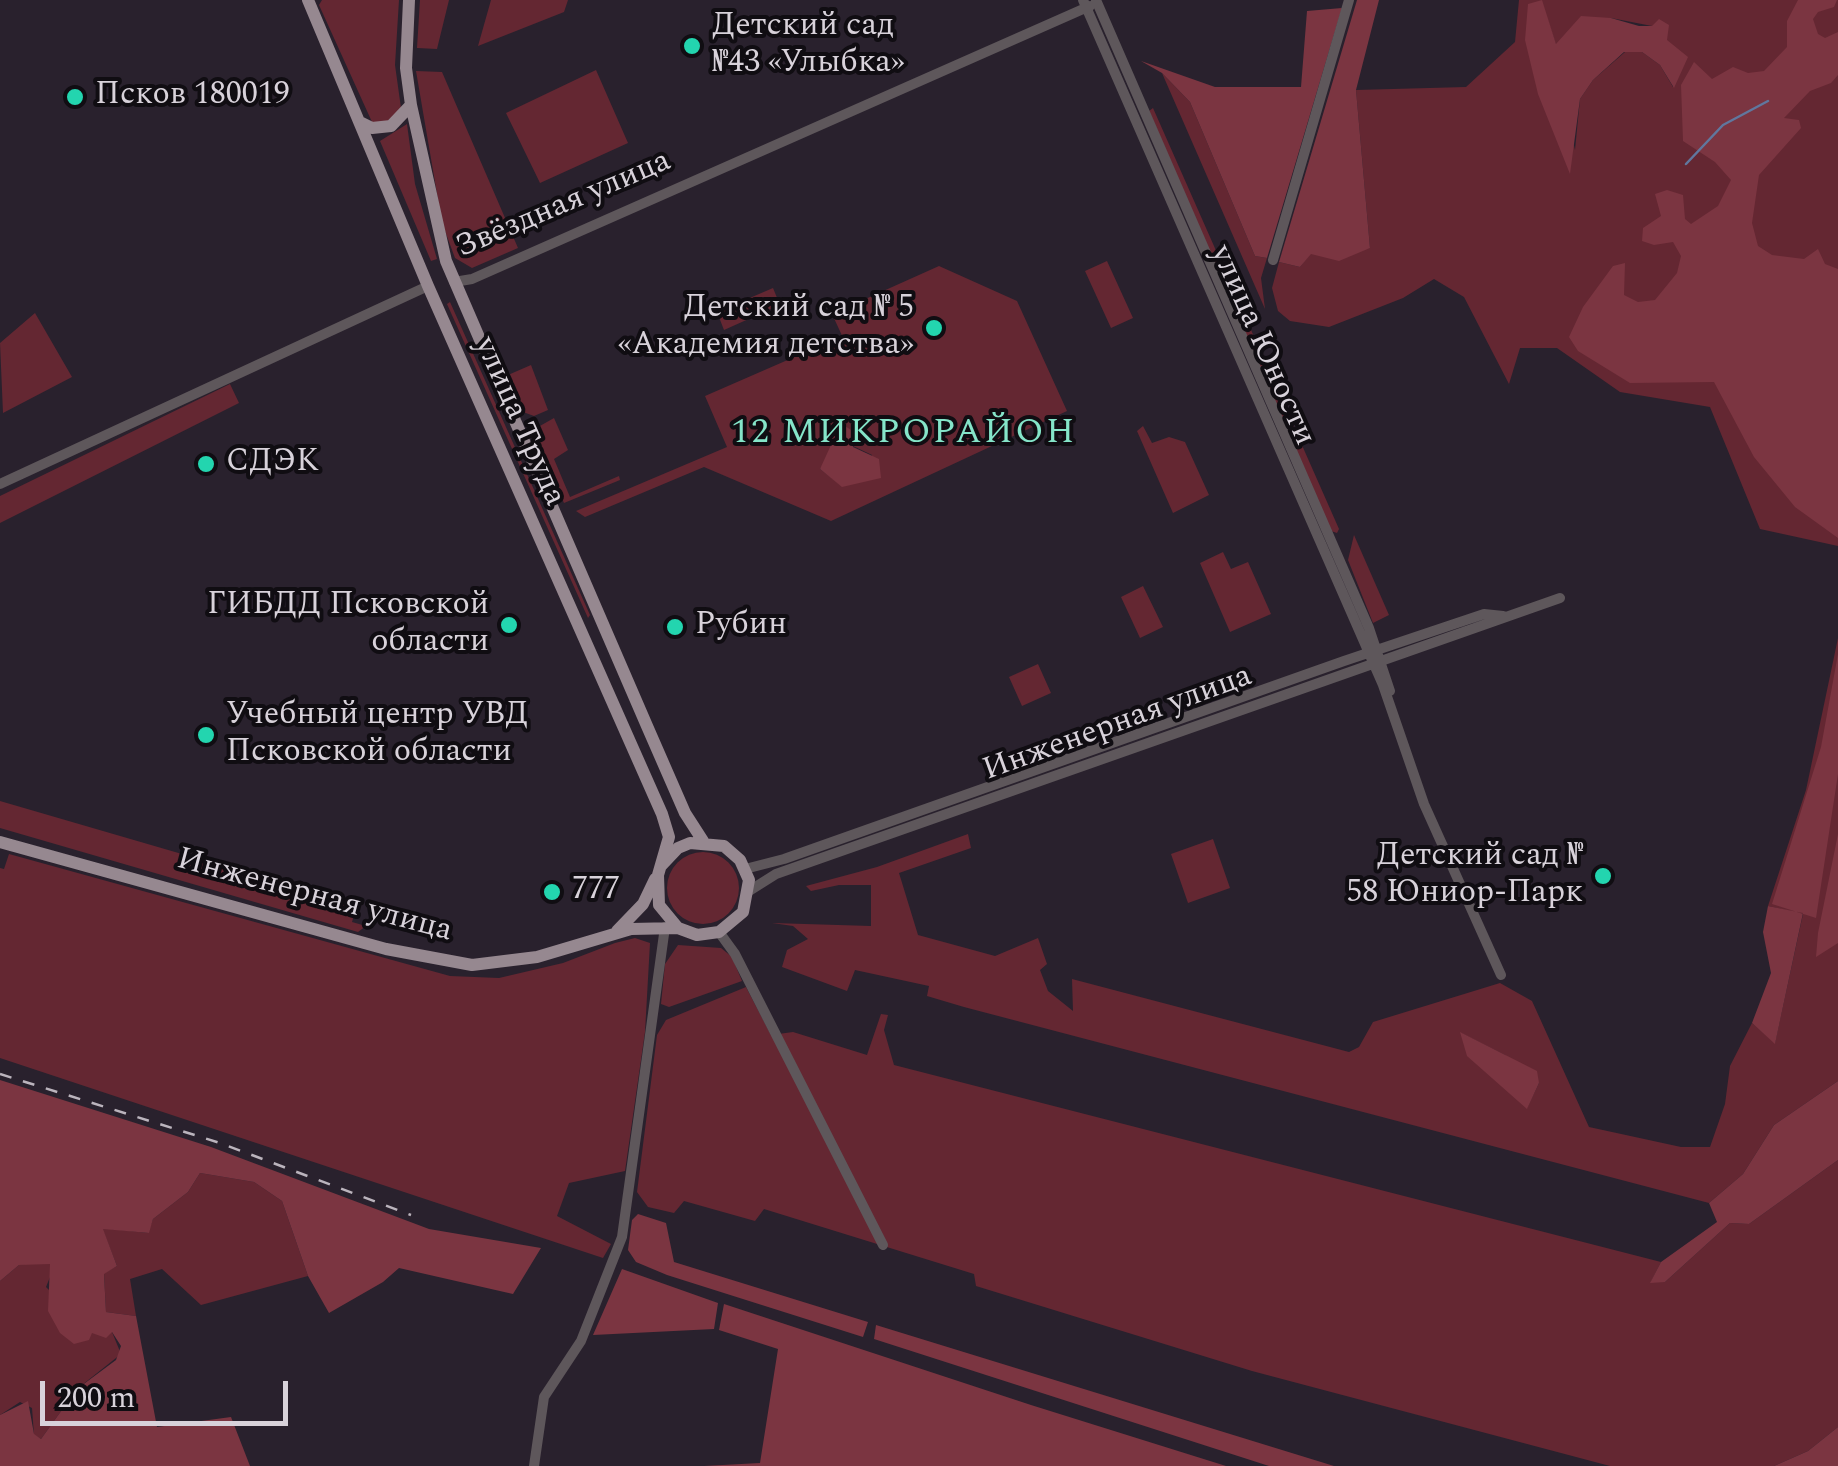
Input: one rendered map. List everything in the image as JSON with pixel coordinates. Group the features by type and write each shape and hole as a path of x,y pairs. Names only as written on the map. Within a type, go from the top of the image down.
{"main road":[{"name":"улица Труда","path":"308,0 428,286 662,814 668,838 659,870"},
{"name":"улица Труда","path":"408,0 406,68 411,106 432,214 454,282 646,726 685,813 703,841"},
{"path":"360,122 372,128 390,126 411,106"},
{"name":"Звёздная улица","path":"428,286 454,282"},
{"path":"615,932 643,904 659,870 678,848 703,841 724,846 745,869 749,891"},
{"name":"Инженерная улица","path":"0,842 443,961 503,964 615,932 672,928 697,935 719,932 743,912 749,891"},
{"path":"659,870 659,905 672,928"}],"street":[{"path":"1273,260 1349,0"},
{"name":"Звёздная улица","path":"454,282 490,271 1090,3"},
{"name":"улица Юности","path":"1090,3 1375,658 1454,876 1502,976"},
{"name":"Звёздная улица","path":"0,484 428,286"},
{"name":"Инженерная улица","path":"749,891 776,874 1375,658 1484,614 1508,617 1560,598"},
{"name":"Инженерная улица","path":"745,869 780,861 1375,658"},
{"path":"534,1466 544,1397 580,1341 622,1237 672,928"},
{"path":"719,932 736,954 883,1246"}],"shaded area":[{"path":"322,0 399,0 395,65 401,108 389,122 372,122 319,5"},
{"path":"420,0 449,0 437,49 417,48"},
{"path":"491,0 568,0 564,12 478,46"},
{"path":"1357,0 1379,0 1356,90 1370,248 1339,261 1311,254 1300,267 1279,262"},
{"path":"1519,0 1541,0 1838,0 1838,546 1760,529 1710,407 1620,392 1557,348 1520,348 1509,384 1464,297 1434,279 1403,298 1329,327 1290,321 1278,311 1272,288 1279,262 1300,267 1310,254 1370,248 1356,90 1466,87 1515,42","holes":["1541,0 1556,45 1611,18 1652,26 1677,51 1673,87 1660,65 1642,52 1625,52 1593,80 1580,99 1575,150"]},
{"path":"1542,0 1556,44 1581,16 1611,18 1639,26 1652,26 1659,19 1669,25 1667,40 1688,57 1674,88 1660,65 1642,52 1624,52 1593,80 1580,99 1570,174 1538,94 1525,40 1528,4"},
{"path":"1798,0 1837,0 1834,7 1818,12 1813,19 1818,34 1825,38 1838,32 1838,75 1831,83 1810,91 1784,118 1799,120 1801,128 1759,175 1752,223 1758,246 1772,255 1804,259 1818,249 1825,264 1838,269 1838,538 1795,507 1754,457 1714,382 1630,383 1578,351 1569,337 1583,307 1613,266 1625,263 1624,295 1638,302 1655,300 1677,273 1681,256 1673,242 1654,245 1642,241 1643,228 1661,216 1655,194 1667,190 1683,195 1685,219 1691,224 1718,206 1731,180 1715,162 1683,141 1681,85 1694,62 1712,79 1733,67 1748,73 1764,71 1787,47 1787,21"},
{"path":"1342,8 1267,258 1255,256 1190,102 1162,73 1141,61 1215,87 1301,87 1307,11"},
{"path":"596,70 628,143 540,183 506,113"},
{"path":"416,71 442,72 518,248 472,268 455,258 442,223"},
{"path":"1162,73 1190,102 1255,256 1267,258 1261,278 1265,309"},
{"path":"1153,108 1339,529 1337,533 1331,531 1149,111"},
{"path":"407,124 415,184 437,259 431,261 380,141"},
{"path":"1107,261 1133,318 1111,328 1085,271"},
{"path":"939,266 1017,301 1067,411 831,521 704,467 585,517 576,511 727,447 705,396 822,345 845,342 832,314","holes":["851,430 853,446 872,455 864,480 842,486 820,469"]},
{"path":"773,288 780,305 724,330 717,312"},
{"path":"450,302 590,615 588,618 447,304"},
{"path":"35,313 72,377 3,413 0,343"},
{"path":"531,365 548,410 534,416 523,412 508,375"},
{"path":"230,384 239,403 0,523 0,496"},
{"path":"554,418 568,450 554,459 570,497 619,476 620,480 564,503 531,431"},
{"path":"845,426 851,430 853,447 879,459 881,478 842,487 820,469 836,434"},
{"path":"1143,426 1152,443 1169,437 1185,442 1209,495 1173,513 1137,431"},
{"path":"1354,535 1389,615 1373,623 1348,560"},
{"path":"1223,552 1231,569 1248,562 1271,614 1230,632 1200,563"},
{"path":"1143,586 1163,627 1140,638 1121,597"},
{"path":"1838,638 1838,1081 1774,1125 1743,1174 1709,1203 964,1007 927,996 929,986 855,970 847,991 782,967 787,950 808,939 793,926 772,923 871,926 871,885 839,885 811,891 806,886 877,867 968,834 971,848 899,873 918,935 995,956 1038,938 1047,964 1040,970 1048,991 1073,1011 1072,979 1349,1052 1359,1047 1373,1022 1500,983 1532,1001 1589,1127 1681,1147 1710,1147 1725,1104 1730,1066 1752,1023 1775,1043 1803,914 1768,906 1806,790","holes":["1461,1033 1505,1055 1539,1083 1527,1108"]},
{"path":"1838,654 1838,774 1816,918 1772,904 1821,747"},
{"path":"1038,664 1051,693 1022,706 1009,677"},
{"path":"0,801 357,905 352,922 366,926 358,932 0,828"},
{"path":"1838,834 1838,943 1816,957 1818,933"},
{"path":"1213,839 1230,888 1188,903 1171,854"},
{"path":"703,852 717,854 729,862 737,874 737,902 729,914 717,922 703,924 689,922 677,914 669,902 667,888 669,874 677,862 689,854"},
{"path":"9,854 450,976 499,978 563,963 635,938 650,943 645,1032 625,1171 569,1183 557,1216 611,1244 603,1258 0,1058 0,868 4,869"},
{"path":"1768,906 1803,913 1775,1044 1752,1023 1771,973 1763,932"},
{"path":"678,945 721,948 732,957 742,981 669,1007 661,1004 665,964"},
{"path":"746,987 771,1035 793,1032 867,1055 881,1014 888,1015 884,1030 894,1065 1661,1262 1651,1282 1665,1282 1730,1223 1749,1224 1838,1160 1838,1427 1808,1451 1774,1466 1610,1466 1252,1371 976,1286 974,1274 764,1209 755,1221 684,1201 674,1213 648,1207 637,1192 657,1035 666,1020"},
{"path":"1460,1032 1537,1071 1539,1083 1527,1109 1467,1056"},
{"path":"0,1080 211,1147 429,1229 541,1248 513,1294 399,1268 383,1282 329,1313 308,1276 282,1201 254,1182 200,1173 188,1192 153,1219 149,1233 103,1229 117,1266 104,1274 106,1312 136,1316 157,1427 231,1417 250,1466 0,1466 0,1415 28,1401 34,1434 41,1439 77,1389 116,1360 121,1346 112,1332 106,1338 92,1333 89,1340 74,1344 60,1333 48,1311 50,1264 19,1265 0,1281"},
{"path":"1838,1081 1838,1160 1749,1224 1730,1223 1665,1282 1650,1283 1661,1262 1717,1222 1709,1203 1743,1174 1774,1125"},
{"path":"200,1173 254,1182 282,1201 308,1276 201,1305 162,1269 130,1279 136,1316 106,1312 104,1273 117,1266 102,1228 148,1233 153,1219 188,1192"},
{"path":"638,1214 666,1223 674,1262 868,1322 863,1337 636,1262 628,1250 632,1220"},
{"path":"43,1261 51,1264 52,1272 46,1287 91,1332 112,1332 121,1354 77,1389 41,1439 34,1435 32,1408 20,1402 0,1415 0,1281 19,1265"},
{"path":"622,1269 718,1303 714,1329 593,1335"},
{"path":"724,1304 1226,1466 704,1466 760,1463 778,1349 719,1330"},
{"path":"876,1325 1334,1466 1269,1466 874,1339"},
{"path":"1838,1427 1838,1466 1774,1466 1808,1451"}],"waterway":[{"path":"1686,164 1723,125 1768,101"}],"railway":[{"path":"0,1074 220,1143 411,1215"}],"place":[{"name":"Детский сад №43 «Улыбка»","path":"692,46"},
{"name":"Псков 180019","path":"75,97"},
{"name":"Детский сад № 5 «Академия детства»","path":"934,328"},
{"name":"СДЭК","path":"206,464"},
{"name":"ГИБДД Псковской области","path":"509,625"},
{"name":"Рубин","path":"675,627"},
{"name":"Учебный центр УВД Псковской области","path":"206,735"},
{"name":"Детский сад № 58 Юниор-Парк","path":"1603,876"},
{"name":"777","path":"552,892"}],"district":[{"name":"12 МИКРОРАЙОН","path":"904,435"}]}
